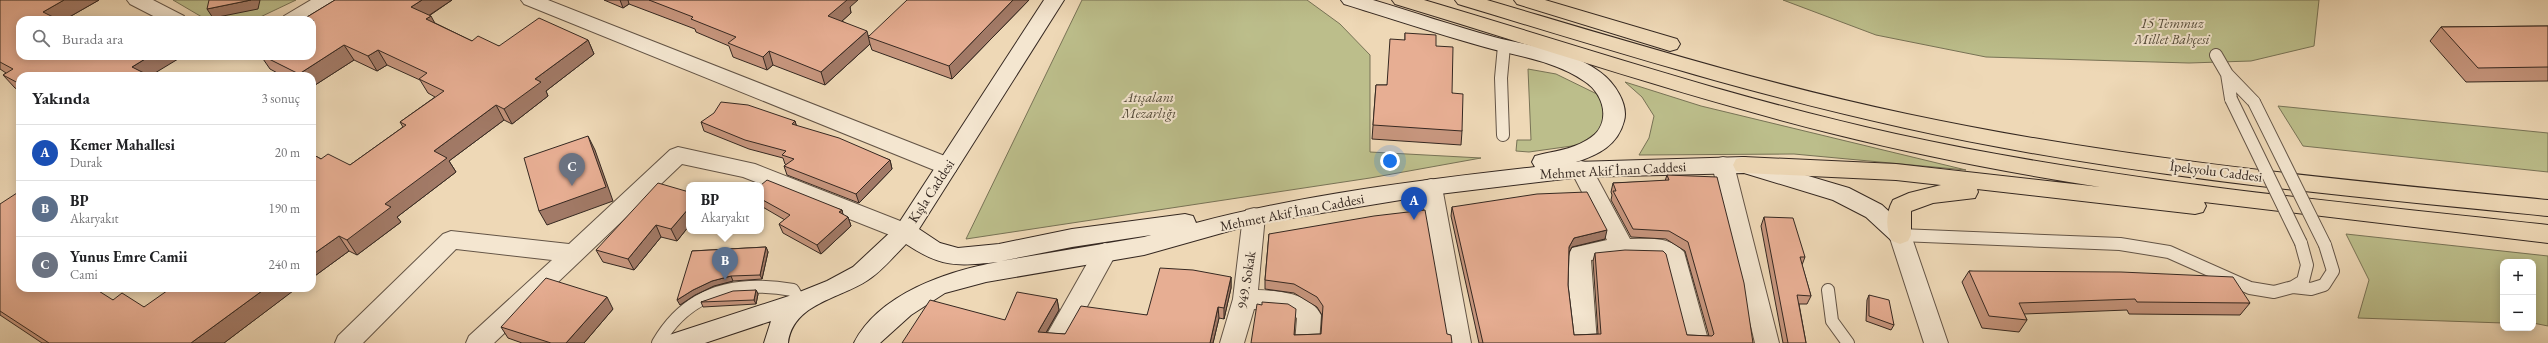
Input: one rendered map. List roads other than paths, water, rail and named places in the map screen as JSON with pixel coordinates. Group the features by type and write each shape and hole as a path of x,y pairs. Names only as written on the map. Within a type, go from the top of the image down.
{"highway":[{"path":"1402,0 1728,98 1893,141 2015,165 2098,179 2325,208 2548,234"},
{"path":"1465,0 1697,68 1848,108 1970,134"},
{"path":"1524,0 1970,134"},
{"name":"İpekyolu Caddesi","path":"1970,134 2182,168 2464,200"},
{"path":"1733,165 1896,172 2216,208 2325,208"},
{"path":"1900,235 1898,217 1901,206 1916,197 1939,192 1984,192 2032,188"},
{"path":"2464,200 2500,195 2548,196"},
{"path":"2464,200 2548,208"}],"street":[{"path":"137,0 169,16"},
{"path":"298,16 325,0"},
{"path":"531,0 630,42 947,166"},
{"name":"Kışla Caddesi","path":"776,343 777,332 784,318 800,302 835,288 860,273 905,232 1054,0"},
{"path":"1351,0 1548,59 1592,76 1604,88 1616,110 1613,126 1603,141 1577,154 1478,181"},
{"path":"478,343 678,155 747,170 905,232 933,250 958,256 999,253 1072,238 1192,221 1254,216"},
{"path":"1733,165 1767,343"},
{"name":"Mehmet Akif İnan Caddesi","path":"866,343 880,326 902,308 938,286 986,273 1144,246 1254,216 1431,187 1581,169 1733,165 1841,194 1874,210 1900,235"},
{"path":"1581,169 1623,248"},
{"path":"1431,187 1459,343"},
{"name":"949. Sokak","path":"1232,343 1245,299 1254,216"},
{"path":"1900,235 1936,343"},
{"path":"347,343 451,240 573,253"},
{"path":"1584,343 1579,273 1580,254 1592,251 1623,248 1667,249 1676,258 1697,343"},
{"path":"1054,343 1105,252"},
{"path":"1245,299 1292,304 1303,307 1309,315 1307,343"},
{"path":"675,343 800,302"}],"lane":[{"path":"1503,135 1501,78 1504,46"},
{"path":"2216,54 2227,74 2254,102 2325,245 2333,271 2324,285 2311,289 2293,287"},
{"path":"1900,235 2120,244 2168,252 2250,288 2274,292 2293,287 2303,281 2307,265 2301,243 2231,99 2227,74"},
{"path":"658,343 662,335 678,315 699,299 727,288 775,285 793,290 800,302"},
{"path":"1828,290 1832,321 1848,343"}],"place":[{"name":"Yunus Emre Camii","path":"572,186"},
{"name":"Kemer Mahallesi","path":"1414,220"},
{"name":"BP","path":"725,280"}],"park label":[{"name":"15 Temmuz Millet Bahçesi","path":"2172,32"},
{"name":"Atışalanı Mezarlığı","path":"1149,106"}]}
